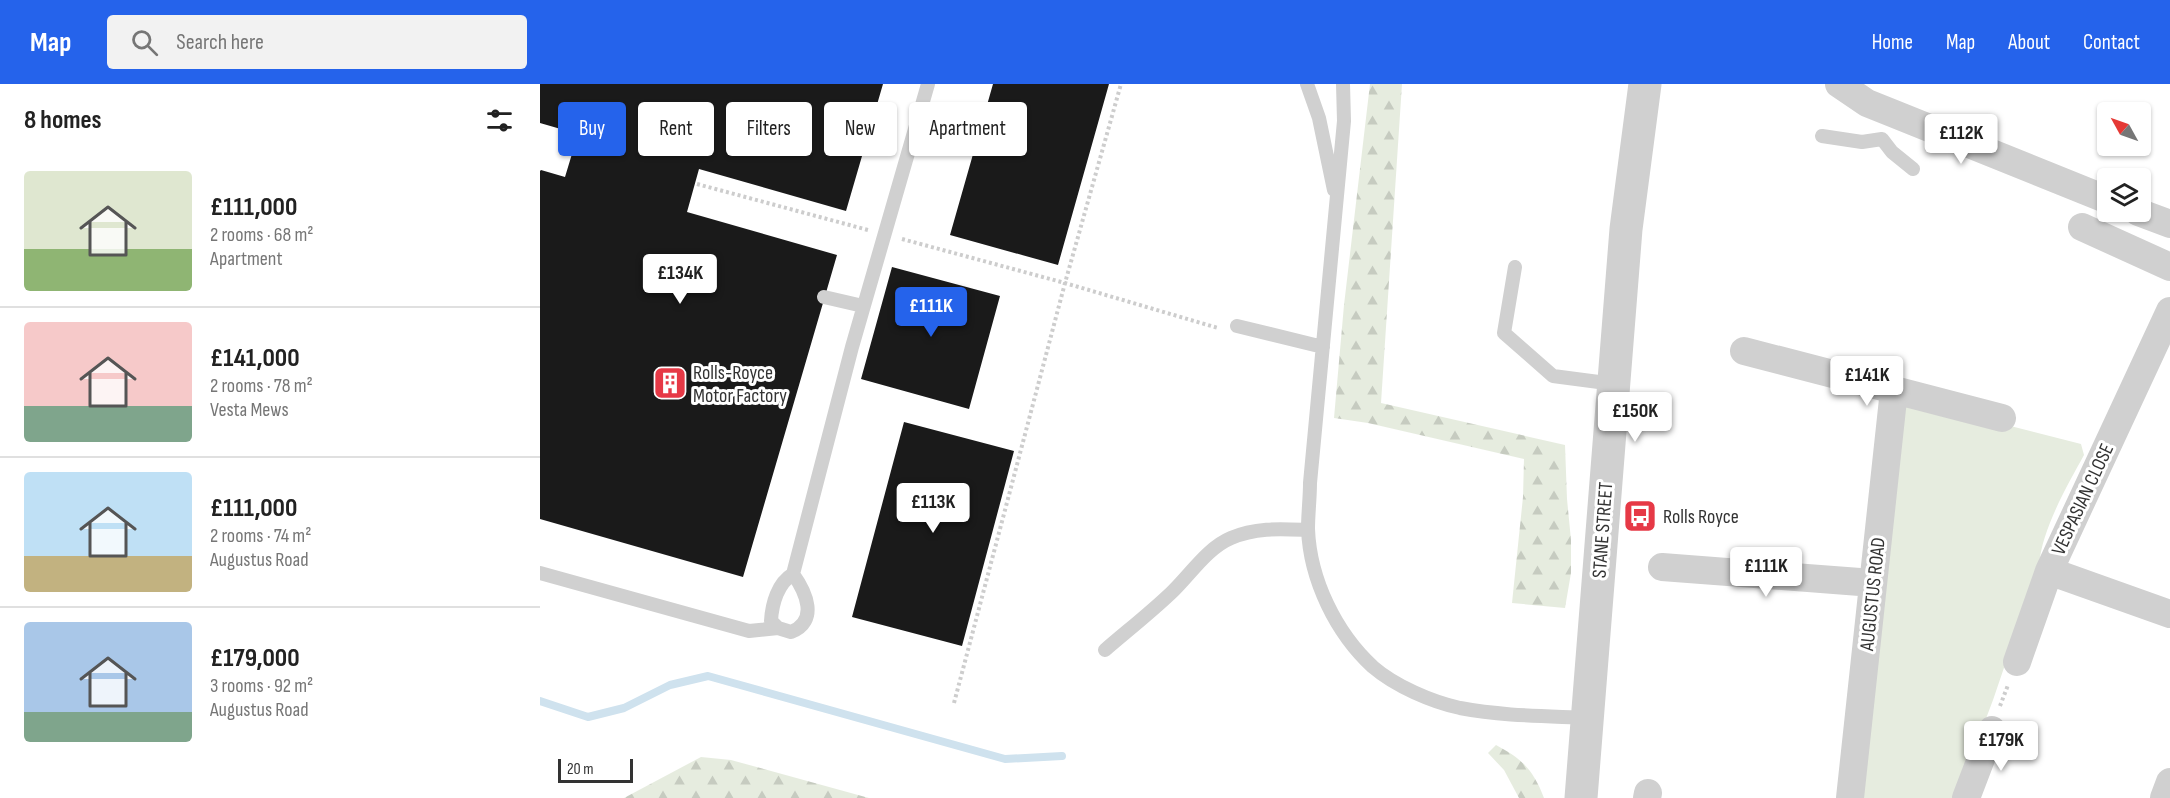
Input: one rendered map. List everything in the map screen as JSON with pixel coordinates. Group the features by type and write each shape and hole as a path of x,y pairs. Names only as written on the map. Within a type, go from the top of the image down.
{"street":[{"name":"STANE STREET","path":"1581,798 1626,229 1645,84"},
{"path":"1839,84 1867,103 1887,126 2097,196"},
{"path":"2151,217 2170,224"},
{"path":"2082,227 2170,267"},
{"name":"VESPASIAN CLOSE","path":"2170,311 2049,571 2170,614"},
{"path":"1744,351 2002,418"},
{"name":"AUGUSTUS ROAD","path":"1850,798 1894,390"},
{"path":"1662,567 1873,583"},
{"path":"2017,662 2049,571"},
{"path":"1966,798 1992,730"},
{"path":"2164,798 2170,782"}],"lane":[{"path":"793,574 807,596 807,614 799,629 791,632 778,627 771,621 772,608 784,579 793,574 863,306 928,84"},
{"path":"1307,84 1319,118 1337,204"},
{"path":"1343,84 1344,121 1310,483 1308,530 1315,568 1326,602 1346,636 1374,668 1415,693 1459,707 1503,714 1588,718"},
{"path":"1822,136 1862,142 1887,126 1892,152 1913,170"},
{"path":"1515,267 1504,333 1553,376 1614,384"},
{"path":"824,297 863,306"},
{"path":"1231,328 1323,347"},
{"path":"1105,651 1171,593 1218,545 1247,532 1270,529 1308,530"},
{"path":"540,573 749,631 778,627"}],"path":[{"path":"954,704 1065,284 1121,84"},
{"path":"697,184 1231,328"},
{"path":"1992,730 2017,662"}],"green space":[{"path":"1370,84 1402,84 1381,403 1565,445 1571,573 1565,608 1512,603 1523,497 1524,459 1368,423 1334,418 1344,305"},
{"path":"1901,398 2081,444 2084,455 2050,523 2039,565 1993,700 1956,798 1857,798"},
{"path":"1496,745 1526,766 1536,779 1544,798 1519,798 1504,770 1488,753"},
{"path":"701,757 731,760 869,798 624,798"}],"building":[{"name":"Rolls-Royce Motor Factory","path":"540,84 883,84 878,102 824,102 824,156 862,156 846,211 699,169 687,212 837,255 743,577 540,519 540,171 565,177 571,156 626,156 626,102 558,102 558,128 540,123"},
{"path":"993,84 1109,84 1058,265 950,235 972,156 1027,156 1027,102 988,102"},
{"path":"892,267 1000,296 969,409 861,379"},
{"path":"904,422 1014,451 962,646 852,617"}],"waterway":[{"path":"540,701 588,717 624,708 670,685 708,676 1005,759 1062,756"}],"place":[{"name":"Rolls-Royce Motor Factory","path":"670,383"},
{"name":"Rolls Royce","path":"1640,516"}]}
